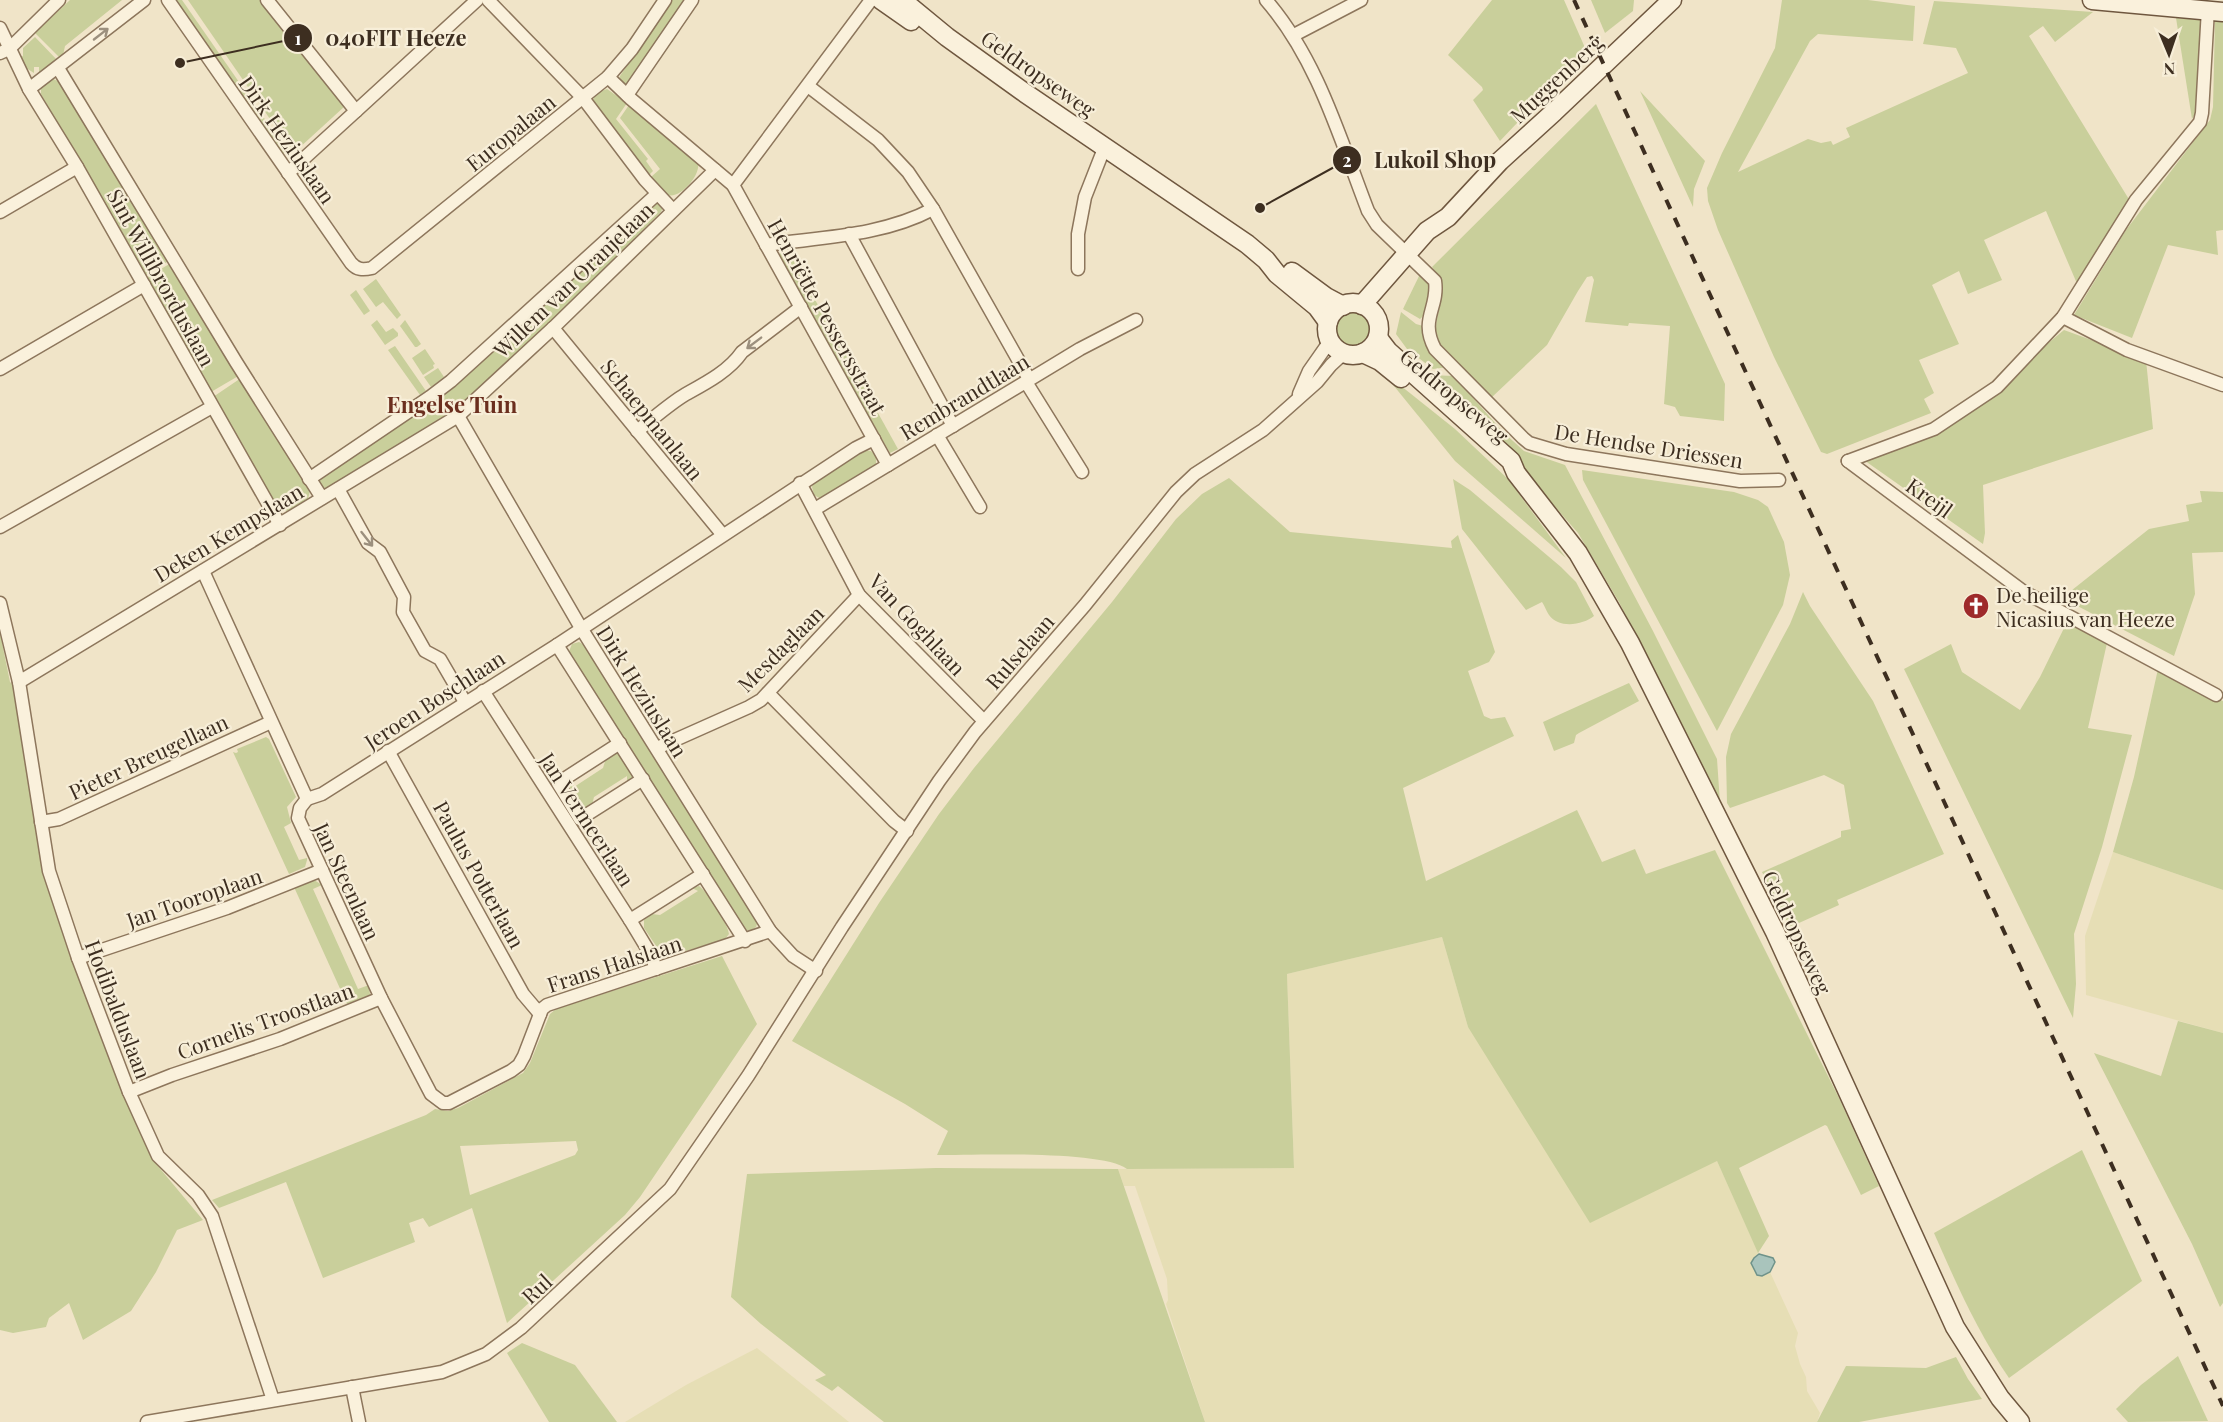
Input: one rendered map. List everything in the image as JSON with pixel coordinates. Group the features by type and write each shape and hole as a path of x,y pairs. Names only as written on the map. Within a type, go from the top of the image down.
{"main road":[{"name":"Geldropseweg","path":"881,0 911,21 947,37"},
{"name":"Geldropseweg","path":"902,0 947,37 1025,93 1222,226 1266,260 1277,274 1317,307 1328,322"},
{"name":"Muggenberg","path":"1369,311 1411,257 1427,231 1448,217 1500,161 1672,0"},
{"path":"2092,0 2218,8"},
{"name":"Geldropseweg","path":"1266,260 1284,266 1326,297 1343,306"},
{"path":"1349,304 1369,311 1379,327 1378,338 1372,347 1357,355 1337,347 1328,332 1328,322 1337,310 1349,304"},
{"name":"Geldropseweg","path":"1378,338 1388,351 1511,461 1516,472 1578,553 1630,643 1775,933 1955,1327 2000,1398 2020,1422"},
{"name":"Geldropseweg","path":"1364,353 1380,361 1478,442 1505,468 1516,472"}],"street":[{"path":"5,51 59,0"},
{"path":"29,89 144,0"},
{"name":"Dirk Heziuslaan","path":"168,0 351,263 359,269"},
{"path":"267,0 357,111"},
{"path":"288,173 477,0"},
{"path":"488,0 583,98 657,194 673,210"},
{"name":"Europalaan","path":"359,269 372,268 608,77 632,49 665,0"},
{"path":"627,95 692,0"},
{"path":"608,77 734,185 871,0"},
{"path":"1266,0 1294,35 1322,92 1368,211 1377,225 1411,257"},
{"path":"1294,35 1361,0"},
{"name":"Kreijl","path":"2216,695 2024,592 1848,461 1934,429 1975,403 1997,387 2063,317 2136,200 2200,122 2218,8"},
{"name":"Sint Willibrorduslaan","path":"0,28 5,51 77,167 279,525"},
{"name":"Sint Willibrorduslaan","path":"58,68 236,362 322,498"},
{"path":"807,86 878,140 908,172 933,209 1027,380 1082,472"},
{"name":"Geldropseweg","path":"1078,269 1078,234 1085,197 1105,146"},
{"path":"0,212 77,167"},
{"name":"Willem van Oranjelaan","path":"458,416 554,328 714,170"},
{"name":"Henriëtte Pessersstraat","path":"734,185 888,465"},
{"name":"Willem van Oranjelaan","path":"433,395 657,194"},
{"path":"766,245 877,229 922,215 933,209"},
{"path":"849,234 953,426"},
{"name":"De Hendse Driessen","path":"1411,257 1435,281 1436,291 1427,324 1435,349 1529,443 1566,454 1729,480 1753,482 1779,480"},
{"path":"0,369 144,285"},
{"path":"637,431 685,394 700,388 727,368 742,352 801,308"},
{"path":"2063,317 2127,350 2223,385"},
{"name":"Rembrandtlaan","path":"815,509 1027,380 1136,320"},
{"name":"Schaepmanlaan","path":"554,328 722,534"},
{"name":"Rulselaan","path":"1297,398 1310,371 1337,347"},
{"name":"Rulselaan","path":"816,971 842,927 939,781 984,721 1085,605 1176,492 1195,474 1263,429 1317,382 1331,365 1337,347"},
{"name":"Deken Kempslaan","path":"309,479 433,395"},
{"path":"0,527 212,407"},
{"name":"Dirk Heziuslaan","path":"458,416 581,628 770,931 793,956 816,971"},
{"name":"Deken Kempslaan","path":"18,682 458,416"},
{"path":"937,435 980,507"},
{"name":"Rembrandtlaan","path":"581,628 800,483 856,447 874,439"},
{"name":"Van Goghlaan","path":"800,483 859,596 984,721"},
{"path":"338,489 368,543 380,552 404,597 404,612 425,651 440,659 465,702"},
{"name":"Jan Steenlaan","path":"203,571 307,799 300,808 298,818 381,998 431,1094 443,1102"},
{"name":"Mesdaglaan","path":"657,748 749,708 768,693 859,596"},
{"name":"Hodibalduslaan","path":"0,603 18,682 49,871 78,958 129,1092 158,1156 198,1195 212,1216 273,1400"},
{"name":"Jeroen Boschlaan","path":"307,799 322,794 581,628"},
{"path":"557,645 745,941"},
{"name":"Jan Vermeerlaan","path":"483,691 630,920 651,955 656,969"},
{"path":"768,693 894,821 907,831"},
{"name":"Pieter Breugellaan","path":"41,822 58,819 271,722"},
{"path":"620,743 558,783 580,819 643,779"},
{"name":"Paulus Potterlaan","path":"388,751 524,994 540,1014"},
{"name":"Jan Tooroplaan","path":"78,958 227,908 322,870"},
{"path":"630,920 703,874"},
{"name":"Frans Halslaan","path":"443,1102 456,1100 519,1065 540,1014 547,1005 770,931"},
{"name":"Rul","path":"147,1422 442,1372 486,1354 521,1328 670,1189 748,1076 816,971"},
{"name":"Cornelis Troostlaan","path":"129,1092 280,1039 381,998"},
{"path":"352,1387 359,1422"}],"shaded area":[{"path":"2113,852 2223,890 2223,1033 2086,995 2085,936"},
{"path":"1442,937 1468,1027 1717,1161 1759,1254 1757,1255 1768,1274 1770,1272 1798,1333 1795,1346 1806,1377 1807,1391 1820,1413 1817,1422 1205,1422 1166,1304 1168,1300 1167,1279 1135,1186 1124,1186 1118,1169 1294,1168 1287,974"},
{"path":"757,1348 849,1422 625,1422 686,1385"}],"green space":[{"path":"70,0 122,0 65,46 62,60 35,33"},
{"path":"175,0 182,0 287,151 282,154"},
{"path":"188,0 261,0 345,106 298,149 290,148"},
{"path":"671,0 687,0 625,85 619,80 620,76"},
{"path":"1492,0 1564,0 1586,50 1500,141 1473,100 1483,90 1482,87 1448,55"},
{"path":"1591,0 1634,0 1633,11 1605,33"},
{"path":"1782,0 1868,0 1915,6 1913,41 1818,34 1810,41 1738,172 1808,139 1821,143 1831,141 1833,145 1850,137 1846,128 1968,73 1956,48 1923,44 1934,1 2093,12 2055,42 2043,26 2029,36 2130,201 2078,286 2046,211 1984,240 2002,280 1968,294 1959,271 1932,285 1959,344 1919,360 1934,393 1924,399 1931,413 1827,454 1821,452 1774,357 1718,230 1708,201 1707,188 1722,153 1775,48"},
{"path":"2176,18 2201,20 2199,107 2192,119"},
{"path":"2215,21 2223,22 2223,230 2216,231 2218,255 2168,245 2132,338 2074,315 2126,230 2210,120 2213,107"},
{"path":"35,37 59,62 39,73 39,67 34,67 34,73 26,68 20,57 23,56 23,48"},
{"path":"51,78 60,82 170,260 145,276 41,94 41,87"},
{"path":"607,89 627,103 616,119 648,159 646,161 653,171 649,175 595,107 593,100 596,93"},
{"path":"1640,91 1705,161 1694,189 1693,207"},
{"path":"1596,104 1725,384 1724,421 1680,416 1675,407 1664,404 1670,326 1629,323 1628,326 1585,322 1594,280 1592,276 1587,277 1547,345 1491,398 1439,347 1436,326 1441,288 1432,267"},
{"path":"629,105 698,163 696,174 684,190 668,195 658,188 651,177 660,169 620,118"},
{"path":"655,202 663,207 661,212 548,326 466,400 444,417 323,490 317,483 319,479 440,396"},
{"path":"788,251 898,449 890,453 779,259 780,252"},
{"path":"171,263 240,375 211,392 146,278"},
{"path":"1421,272 1428,283 1430,296 1427,309 1420,319 1403,309"},
{"path":"376,279 401,315 397,319 383,302 376,307 363,289"},
{"path":"356,290 370,311 364,315 350,295"},
{"path":"1352,311 1365,317 1371,330 1365,343 1352,349 1339,343 1333,330 1339,317"},
{"path":"1401,312 1416,324 1423,326 1430,351 1448,367 1433,369 1407,349 1396,334"},
{"path":"377,320 386,332 393,328 398,336 385,345 371,325"},
{"path":"405,320 421,344 417,347 400,326"},
{"path":"2064,330 2146,360 2153,429 1983,485 1985,533 1983,544 1861,458 1965,413"},
{"path":"395,346 426,391 420,395 388,350"},
{"path":"425,349 435,364 434,368 423,375 412,358"},
{"path":"1408,362 1429,375 1454,376 1502,431 1524,451 1565,465 1653,631 1717,759 1720,803 1619,602 1578,533 1493,436"},
{"path":"438,368 444,377 431,387 424,377"},
{"path":"1381,370 1455,429 1508,479 1566,558 1455,461"},
{"path":"241,378 310,491 308,499 289,511 277,507 213,395"},
{"path":"863,450 871,451 876,456 876,467 821,499 814,495 813,483"},
{"path":"1582,470 1734,492 1758,500 1768,507 1784,542 1790,575 1783,605 1717,731 1583,480"},
{"path":"1229,478 1290,532 1452,548 1451,541 1458,535 1495,652 1489,662 1468,671 1484,716 1491,719 1505,717 1514,736 1403,788 1426,881 1577,810 1602,862 1635,849 1646,874 1715,850 1840,1100 1879,1186 1861,1195 1825,1125 1739,1168 1769,1236 1758,1253 1717,1161 1590,1223 1468,1027 1442,937 1287,974 1294,1168 1127,1169 1113,1163 1066,1156 937,1155 948,1131 905,1104 792,1041 879,903 939,814 974,768 1112,602 1176,519 1202,494"},
{"path":"1453,479 1470,490 1561,567 1576,582 1594,616 1584,622 1565,624 1553,619 1542,602 1526,610 1462,529"},
{"path":"2200,491 2223,492 2223,552 2192,553 2195,594 2174,656 2062,598 2149,529 2189,521 2186,505 2202,502"},
{"path":"1803,592 1873,701 1944,854 1837,900 1839,905 1790,927 1762,872 1841,837 1841,831 1851,829 1844,785 1824,775 1730,808 1727,803 1726,757 1731,734 1790,624"},
{"path":"2067,622 2107,643 2088,728 2132,735 2102,847 2074,934 2076,984 2073,1018 1904,669 1951,644 1962,672 2020,710 2040,677"},
{"path":"0,633 10,682 16,688 15,698 33,807 88,1001 144,1141 157,1165 203,1220 177,1230 156,1272 131,1311 83,1340 69,1303 49,1318 46,1327 13,1333 0,1330"},
{"path":"579,642 586,646 758,921 756,927 750,931 743,929 568,654 572,644"},
{"path":"2158,669 2223,701 2223,890 2113,852 2134,777"},
{"path":"1629,683 1639,701 1579,733 1574,743 1554,751 1543,722"},
{"path":"266,737 296,797 287,807 291,823 284,827 299,860 307,858 305,867 289,874 233,752 236,753 237,749"},
{"path":"619,753 633,775 631,783 627,785 627,776 594,797 591,809 579,809 566,787 567,783 574,777 574,787 603,768 607,755"},
{"path":"314,880 322,885 313,889 358,989 369,985 370,995 347,1004 294,887"},
{"path":"699,886 717,908 729,934 725,939 663,956 644,928 644,920 652,914 660,915 698,891 692,888"},
{"path":"722,956 757,1024 640,1197 625,1215 507,1323 472,1208 429,1227 423,1218 409,1223 415,1242 323,1278 286,1182 219,1208 212,1200 426,1115 435,1109 448,1111 458,1108 523,1073 530,1063 550,1014 556,1009","holes":["576,1141 578,1150 575,1155 470,1195 460,1146"]},
{"path":"2178,1021 2223,1033 2223,1303 2220,1307 2192,1244 2094,1053 2161,1076"},
{"path":"2082,1150 2142,1281 2009,1378 1977,1326 1934,1233"},
{"path":"936,1168 1118,1169 1205,1422 884,1422 838,1386 832,1391 815,1380 826,1375 761,1324 731,1297 747,1174"},
{"path":"522,1343 575,1365 617,1422 549,1422 507,1353"},
{"path":"2178,1356 2208,1421 2128,1422 2116,1409 2141,1385"},
{"path":"1956,1357 1982,1399 1859,1422 1817,1422 1846,1366 1926,1368"}],"water":[{"path":"1759,1254 1773,1258 1775,1262 1770,1272 1762,1276 1757,1275 1751,1263"}],"railway":[{"path":"1574,0 2223,1406"}],"place":[{"name":"040FIT Heeze","path":"180,63"},
{"name":"Lukoil Shop","path":"1260,208"},
{"name":"De heilige Nicasius van Heeze","path":"1976,606"}],"district":[{"name":"Engelse Tuin","path":"452,404"}]}
